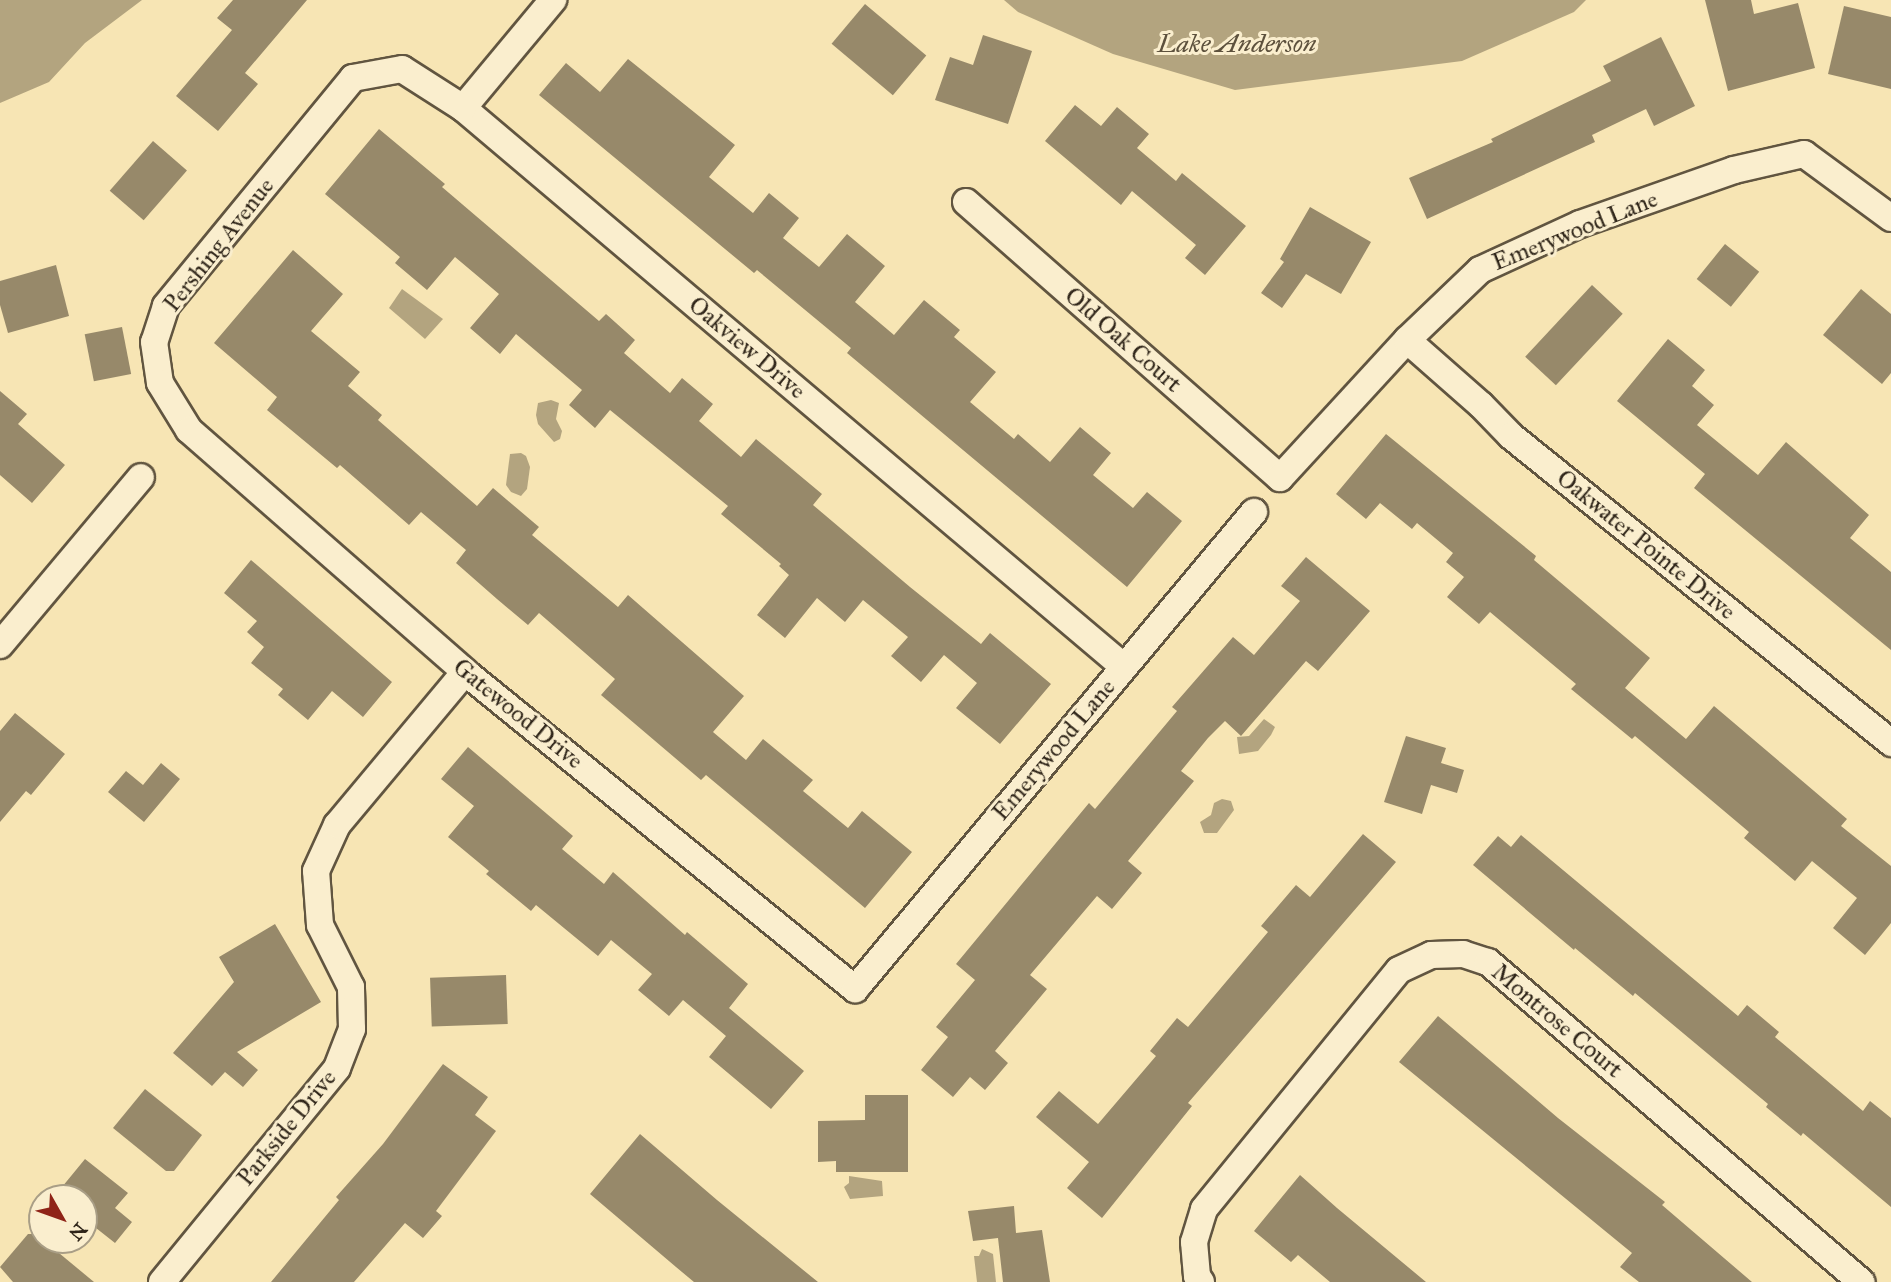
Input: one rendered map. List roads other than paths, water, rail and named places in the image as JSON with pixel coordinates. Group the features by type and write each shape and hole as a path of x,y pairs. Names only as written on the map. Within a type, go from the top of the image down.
{"street":[{"path":"463,108 553,0"},
{"name":"Oakview Drive","path":"353,78 401,69 463,108 1124,667"},
{"name":"Pershing Avenue","path":"189,430 160,383 154,342 166,306 353,78"},
{"name":"Emerywood Lane","path":"1280,478 1407,340 1480,271 1580,224 1734,170 1804,154 1891,218"},
{"name":"Old Oak Court","path":"965,202 1280,478"},
{"name":"Oakwater Pointe Drive","path":"1407,340 1481,405 1511,436 1891,743"},
{"name":"Gatewood Drive","path":"189,430 465,672 855,989"},
{"path":"0,645 141,477"},
{"name":"Emerywood Lane","path":"855,989 1254,512"},
{"name":"Parkside Drive","path":"162,1282 337,1068 352,1030 351,988 320,925 316,871 337,825 465,672"},
{"name":"Montrose Court","path":"1201,1282 1197,1276 1194,1242 1204,1209 1399,970 1430,954 1463,954 1488,962 1861,1282"}],"water":[{"path":"0,0 142,0 85,43 49,82 0,103"},
{"name":"Lake Anderson","path":"1004,0 1586,0 1574,12 1462,61 1235,90 1113,54 1018,12"},
{"path":"402,289 443,319 425,339 389,308"},
{"path":"551,400 559,403 556,419 562,431 560,439 554,442 538,424 536,415 538,403"},
{"path":"521,453 526,456 530,467 527,489 521,496 511,492 506,485 510,454"},
{"path":"1264,719 1275,727 1271,735 1258,751 1239,754 1237,737 1249,736"},
{"path":"1222,799 1231,801 1234,810 1217,833 1204,833 1200,822 1211,815 1214,803"},
{"path":"849,1176 882,1181 883,1196 850,1199 844,1187 849,1183"},
{"path":"982,1249 993,1254 996,1282 977,1282 974,1256 979,1256"}]}
